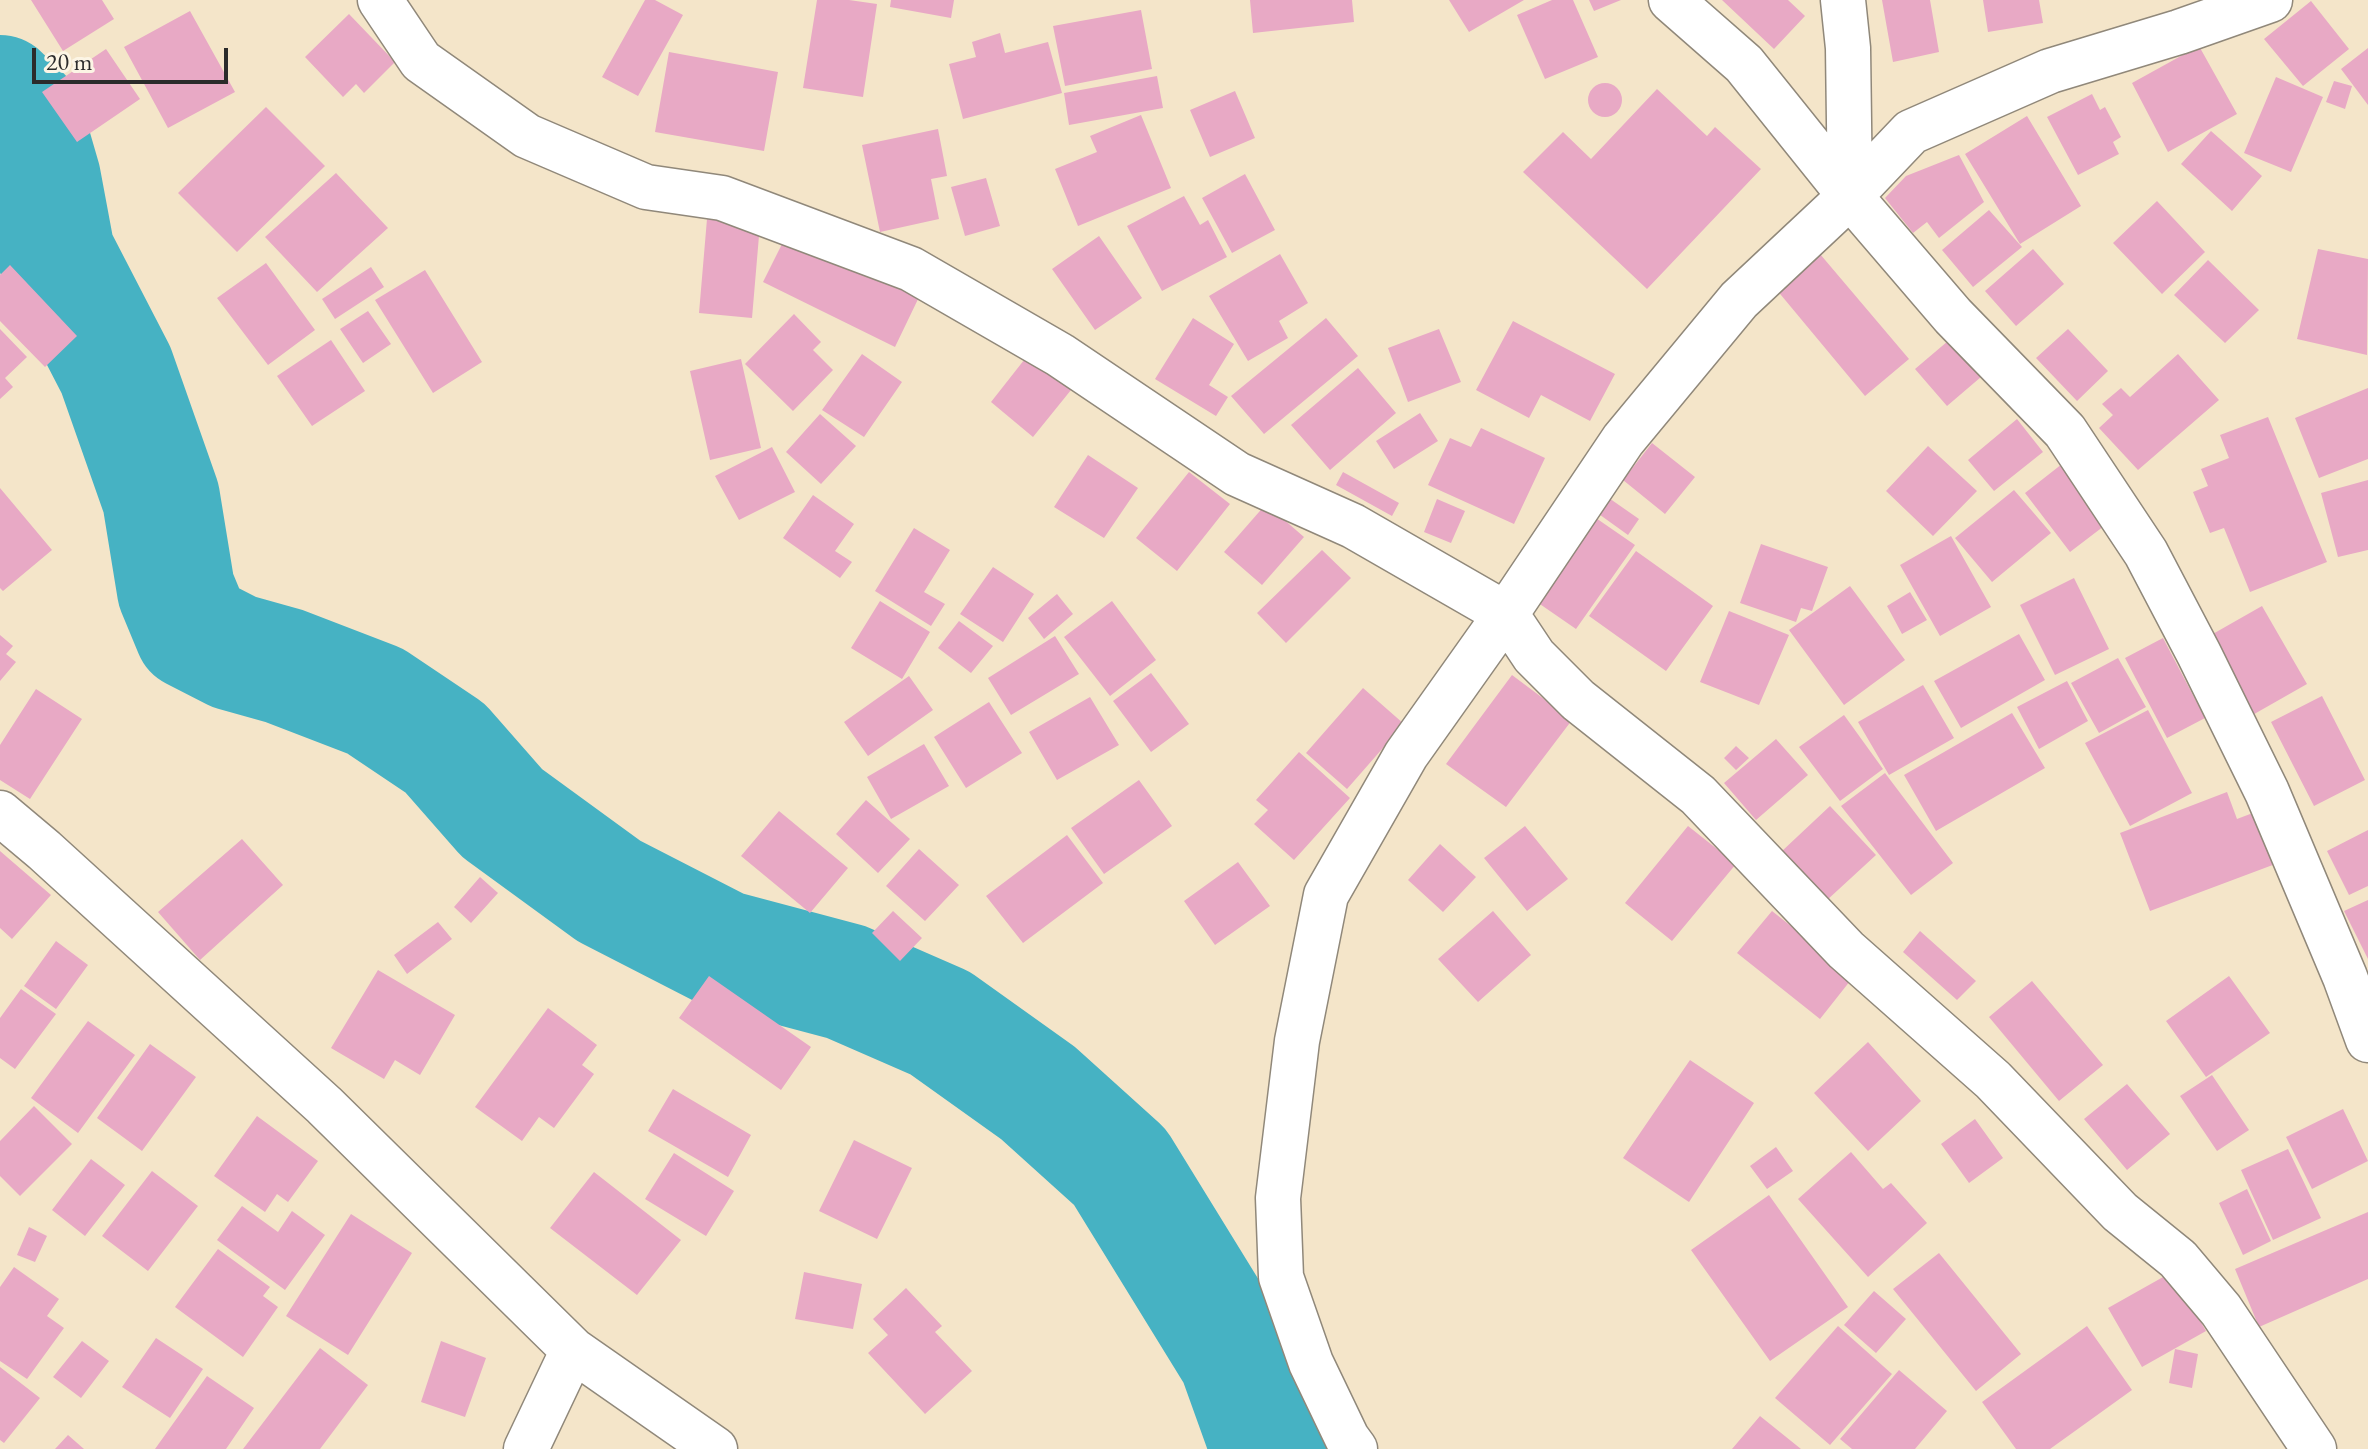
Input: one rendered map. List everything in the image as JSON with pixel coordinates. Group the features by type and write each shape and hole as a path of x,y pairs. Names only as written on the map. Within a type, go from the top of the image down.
{"street":[{"path":"380,0 421,61 527,136 646,187 722,198 911,269 1060,355 1237,474 1353,526 1506,614 1534,656 1578,700 1698,795 1846,950 1993,1080 2120,1212 2178,1259 2221,1310 2314,1449"},
{"path":"1671,0 1744,64 1850,196 1953,316 2065,431 2146,553 2267,792 2345,977 2368,1040"},
{"path":"1843,0 1848,48 1850,196"},
{"path":"1355,1449 1311,1363 1281,1277 1278,1198 1297,1041 1326,895 1406,755 1623,440 1739,300 1850,196 1911,132 2050,71 2179,32 2270,0"},
{"path":"0,813 56,860 324,1105 573,1350 715,1449"},
{"path":"526,1449 573,1350"}],"building":[{"path":"31,0 102,0 114,19 63,51"},
{"path":"645,0 655,0 683,15 638,96 602,77"},
{"path":"817,0 877,4 863,97 803,88"},
{"path":"891,0 954,0 951,18 890,7"},
{"path":"1250,0 1352,0 1354,22 1253,33"},
{"path":"1449,0 1524,0 1469,32"},
{"path":"1552,0 1573,0 1598,57 1545,79 1517,15"},
{"path":"1589,0 1621,0 1594,11"},
{"path":"1722,0 1788,0 1805,16 1774,49"},
{"path":"1882,0 1930,0 1939,52 1893,62"},
{"path":"1983,0 2039,0 2043,23 1988,32"},
{"path":"2311,1 2349,49 2303,86 2264,39"},
{"path":"1141,10 1152,69 1065,86 1053,26"},
{"path":"190,11 235,92 168,128 124,47"},
{"path":"349,14 395,62 364,93 356,84 343,97 305,57"},
{"path":"1000,33 1005,53 1048,42 1062,93 963,119 949,64 976,57 972,42"},
{"path":"2199,46 2237,114 2168,152 2132,83"},
{"path":"2368,48 2368,105 2341,69"},
{"path":"106,49 140,99 77,142 42,92"},
{"path":"669,52 778,72 764,151 655,132"},
{"path":"1157,76 1163,108 1069,125 1064,93"},
{"path":"2276,77 2323,97 2291,172 2244,153"},
{"path":"2334,81 2352,86 2345,109 2326,102"},
{"path":"1605,83 1617,88 1622,100 1617,112 1605,117 1593,112 1588,100 1593,88"},
{"path":"1657,89 1707,136 1715,127 1761,169 1647,289 1523,172 1563,132 1591,159"},
{"path":"1235,91 1255,138 1210,157 1190,110"},
{"path":"2092,94 2100,110 2105,107 2121,137 2113,142 2119,154 2078,175 2047,117"},
{"path":"266,107 325,166 237,252 178,193"},
{"path":"1141,115 1171,188 1078,226 1055,169 1097,152 1090,136"},
{"path":"2027,116 2081,206 2020,244 1965,154"},
{"path":"938,129 947,176 931,179 939,219 880,232 862,145"},
{"path":"2211,131 2262,176 2232,211 2181,164"},
{"path":"1959,155 1984,202 1939,238 1927,222 1913,233 1885,198 1906,176"},
{"path":"336,173 388,228 317,292 265,237"},
{"path":"1245,174 1275,230 1232,253 1202,198"},
{"path":"986,178 1000,226 965,236 951,187"},
{"path":"1184,196 1200,225 1208,220 1227,257 1162,291 1127,226"},
{"path":"2157,201 2205,252 2162,294 2113,243"},
{"path":"1989,210 2022,247 1973,287 1942,250"},
{"path":"707,219 760,224 752,318 699,313"},
{"path":"789,230 920,295 895,347 763,282"},
{"path":"1099,236 1142,298 1095,330 1052,269"},
{"path":"2033,249 2064,284 2016,326 1985,291"},
{"path":"2318,249 2368,259 2367,355 2297,339"},
{"path":"1280,254 1308,303 1279,321 1288,338 1248,361 1209,296"},
{"path":"1820,254 1909,359 1865,396 1776,289"},
{"path":"2208,260 2259,310 2225,343 2174,295"},
{"path":"266,263 315,330 268,365 217,298"},
{"path":"10,265 77,336 45,367 0,321 0,275"},
{"path":"371,267 384,287 335,319 322,299"},
{"path":"425,270 482,362 433,393 375,300"},
{"path":"368,311 391,344 363,363 340,329"},
{"path":"794,314 821,342 813,350 833,370 793,411 745,364"},
{"path":"1193,318 1234,344 1209,385 1228,397 1216,416 1155,379"},
{"path":"1326,318 1358,356 1264,434 1231,396"},
{"path":"1513,321 1615,374 1590,421 1541,395 1529,418 1476,390"},
{"path":"0,329 27,357 5,378 13,387 0,399"},
{"path":"1439,329 1461,382 1408,402 1388,348"},
{"path":"2068,329 2108,371 2077,401 2036,358"},
{"path":"331,340 365,391 312,426 277,376"},
{"path":"1948,341 1981,377 1947,406 1915,369"},
{"path":"862,354 902,382 864,437 822,410"},
{"path":"2178,354 2219,400 2138,470 2099,428 2113,415 2102,404 2121,388 2130,397"},
{"path":"1028,355 1071,390 1033,437 991,402"},
{"path":"741,359 761,448 710,460 690,371"},
{"path":"1358,368 1396,413 1330,470 1291,425"},
{"path":"2368,388 2368,459 2319,478 2295,418"},
{"path":"1420,413 1438,441 1394,469 1376,441"},
{"path":"820,414 856,446 821,484 786,452"},
{"path":"2268,417 2327,562 2250,592 2224,528 2210,533 2193,492 2208,486 2201,469 2229,458 2220,435"},
{"path":"2017,419 2043,452 1994,491 1968,460"},
{"path":"1481,428 1545,458 1514,524 1428,485 1450,438 1471,447"},
{"path":"1652,443 1695,477 1665,514 1623,480"},
{"path":"1928,446 1977,491 1933,536 1886,491"},
{"path":"772,447 795,492 739,520 715,476"},
{"path":"1088,455 1138,488 1104,538 1054,507"},
{"path":"2062,464 2108,523 2070,552 2025,493"},
{"path":"1189,472 1230,504 1177,571 1136,538"},
{"path":"1343,472 1399,503 1392,516 1336,485"},
{"path":"2368,480 2368,550 2338,557 2321,493"},
{"path":"0,488 52,550 3,591 0,588"},
{"path":"2014,490 2051,533 1992,582 1955,538"},
{"path":"813,495 854,524 835,551 852,562 840,578 783,538"},
{"path":"1606,496 1639,519 1628,535 1596,512"},
{"path":"1437,499 1465,511 1451,543 1424,532"},
{"path":"1266,504 1304,537 1262,585 1224,552"},
{"path":"1593,516 1635,545 1576,629 1534,600"},
{"path":"914,528 950,550 924,592 945,604 931,626 875,591"},
{"path":"1951,536 1991,607 1940,636 1900,565"},
{"path":"1761,544 1828,567 1812,611 1801,608 1796,622 1740,603"},
{"path":"1322,550 1351,578 1286,643 1257,613"},
{"path":"1636,551 1713,606 1666,671 1589,616"},
{"path":"993,567 1034,594 1003,642 960,614"},
{"path":"2074,578 2109,649 2055,675 2020,605"},
{"path":"1850,586 1905,660 1844,705 1789,630"},
{"path":"1910,592 1927,620 1902,634 1887,606"},
{"path":"1057,594 1073,614 1044,639 1028,618"},
{"path":"880,601 930,632 902,679 851,648"},
{"path":"1112,601 1156,660 1110,696 1064,637"},
{"path":"2262,606 2307,684 2249,717 2204,639"},
{"path":"1729,611 1789,635 1759,705 1700,682"},
{"path":"959,621 993,646 971,673 938,648"},
{"path":"2019,634 2045,680 1961,728 1934,681"},
{"path":"0,635 13,646 6,654 16,662 0,681"},
{"path":"1055,636 1079,674 1011,715 988,678"},
{"path":"2163,638 2205,718 2167,738 2125,658"},
{"path":"2118,658 2146,707 2099,733 2071,683"},
{"path":"1151,673 1189,724 1151,752 1113,701"},
{"path":"1512,675 1572,720 1506,807 1446,764"},
{"path":"909,676 933,710 868,756 844,722"},
{"path":"2067,681 2088,721 2039,749 2017,707"},
{"path":"1923,685 1954,738 1889,775 1858,722"},
{"path":"1363,688 1404,724 1347,789 1306,753"},
{"path":"36,689 82,719 30,799 0,780 0,745"},
{"path":"2322,696 2365,780 2314,806 2271,722"},
{"path":"1090,697 1119,745 1057,780 1029,732"},
{"path":"989,702 1022,753 966,788 934,737"},
{"path":"2148,710 2192,793 2130,826 2085,743"},
{"path":"2012,713 2045,768 1936,831 1904,775"},
{"path":"1844,715 1883,769 1840,801 1799,747"},
{"path":"1776,739 1808,775 1756,820 1724,783"},
{"path":"924,744 949,786 891,819 867,777"},
{"path":"1736,746 1749,758 1736,770 1724,758"},
{"path":"1299,752 1350,798 1294,860 1254,824 1268,810 1256,800"},
{"path":"1885,773 1953,863 1911,895 1841,806"},
{"path":"1139,780 1172,826 1104,874 1071,828"},
{"path":"2227,792 2237,819 2258,811 2278,863 2150,911 2120,833"},
{"path":"866,800 910,839 878,873 836,834"},
{"path":"1830,806 1876,855 1826,901 1781,852"},
{"path":"779,811 848,868 810,913 741,856"},
{"path":"1525,826 1568,879 1527,911 1484,858"},
{"path":"1688,826 1736,864 1672,941 1625,903"},
{"path":"2368,830 2368,886 2349,895 2327,851"},
{"path":"1067,835 1103,883 1023,943 986,896"},
{"path":"242,839 283,885 200,960 158,912"},
{"path":"1440,844 1476,877 1443,912 1408,880"},
{"path":"919,849 959,885 925,921 886,886"},
{"path":"0,851 51,895 12,939 0,928"},
{"path":"1238,862 1270,906 1215,945 1184,901"},
{"path":"480,877 498,893 471,923 454,907"},
{"path":"2368,900 2368,959 2344,911"},
{"path":"893,911 922,938 900,961 872,933"},
{"path":"1493,911 1531,955 1478,1002 1438,959"},
{"path":"1772,911 1854,976 1820,1019 1737,953"},
{"path":"438,922 452,939 407,974 394,955"},
{"path":"1920,931 1976,981 1957,1000 1903,952"},
{"path":"56,941 88,965 56,1009 24,986"},
{"path":"378,970 455,1015 420,1075 395,1060 384,1079 331,1048"},
{"path":"709,976 811,1047 781,1090 679,1018"},
{"path":"2229,976 2270,1033 2206,1077 2166,1021"},
{"path":"2032,981 2103,1065 2059,1101 1989,1017"},
{"path":"21,989 56,1014 15,1069 0,1058 0,1018"},
{"path":"548,1008 597,1045 582,1065 594,1074 554,1128 539,1117 522,1141 475,1107"},
{"path":"88,1021 135,1055 78,1133 31,1098"},
{"path":"1868,1042 1921,1101 1868,1151 1814,1093"},
{"path":"150,1044 196,1077 142,1151 97,1118"},
{"path":"1690,1060 1754,1103 1689,1202 1623,1158"},
{"path":"2212,1075 2249,1130 2217,1151 2180,1096"},
{"path":"2127,1084 2170,1134 2127,1170 2084,1119"},
{"path":"673,1089 751,1135 728,1177 648,1131"},
{"path":"34,1106 72,1144 20,1196 0,1176 0,1141"},
{"path":"2343,1109 2368,1161 2312,1189 2286,1137"},
{"path":"257,1116 318,1161 288,1202 277,1194 265,1212 214,1176"},
{"path":"1975,1119 2003,1158 1969,1183 1941,1144"},
{"path":"854,1140 912,1168 877,1239 819,1211"},
{"path":"1776,1147 1793,1171 1767,1189 1750,1166"},
{"path":"2288,1149 2321,1218 2273,1240 2241,1170"},
{"path":"1851,1152 1883,1189 1891,1183 1927,1223 1868,1277 1798,1199"},
{"path":"674,1153 734,1191 706,1236 645,1199"},
{"path":"91,1159 125,1185 85,1236 52,1210"},
{"path":"152,1171 198,1206 148,1271 102,1236"},
{"path":"594,1172 681,1240 637,1295 550,1228"},
{"path":"2247,1189 2271,1241 2243,1255 2219,1203"},
{"path":"1769,1195 1848,1307 1770,1361 1691,1250"},
{"path":"242,1206 278,1232 292,1211 325,1235 285,1290 217,1240"},
{"path":"2368,1212 2368,1279 2259,1327 2235,1269"},
{"path":"351,1214 412,1253 348,1355 286,1316"},
{"path":"29,1227 47,1236 35,1262 17,1255"},
{"path":"218,1249 270,1287 263,1296 278,1307 243,1357 175,1307"},
{"path":"1939,1253 2021,1354 1976,1391 1893,1289"},
{"path":"14,1267 59,1299 47,1316 64,1328 27,1379 0,1361 0,1287"},
{"path":"804,1272 862,1284 853,1329 795,1319"},
{"path":"2172,1272 2206,1331 2142,1367 2108,1308"},
{"path":"906,1288 942,1326 935,1332 972,1371 925,1414 868,1353 888,1335 873,1319"},
{"path":"1874,1291 1906,1319 1876,1353 1844,1325"},
{"path":"1838,1326 1892,1374 1830,1445 1775,1398"},
{"path":"2087,1326 2132,1390 2050,1449 2016,1449 1982,1402"},
{"path":"156,1338 203,1369 170,1418 122,1387"},
{"path":"82,1341 109,1361 81,1398 53,1377"},
{"path":"441,1341 486,1358 465,1417 421,1402"},
{"path":"320,1348 368,1385 320,1449 243,1449"},
{"path":"2175,1349 2198,1354 2192,1388 2169,1383"},
{"path":"0,1367 40,1398 4,1443 0,1440"},
{"path":"1899,1370 1947,1411 1915,1449 1852,1449 1840,1439"},
{"path":"207,1376 254,1408 226,1449 155,1449"},
{"path":"1760,1416 1801,1449 1732,1449"},
{"path":"68,1435 84,1449 55,1449"}],"waterway":[{"path":"0,94 24,117 42,179 56,254 116,370 161,498 176,590 193,631 234,652 284,666 375,701 445,748 502,813 609,891 722,949 846,982 940,1023 1038,1093 1120,1167 1237,1357 1270,1449"}]}
